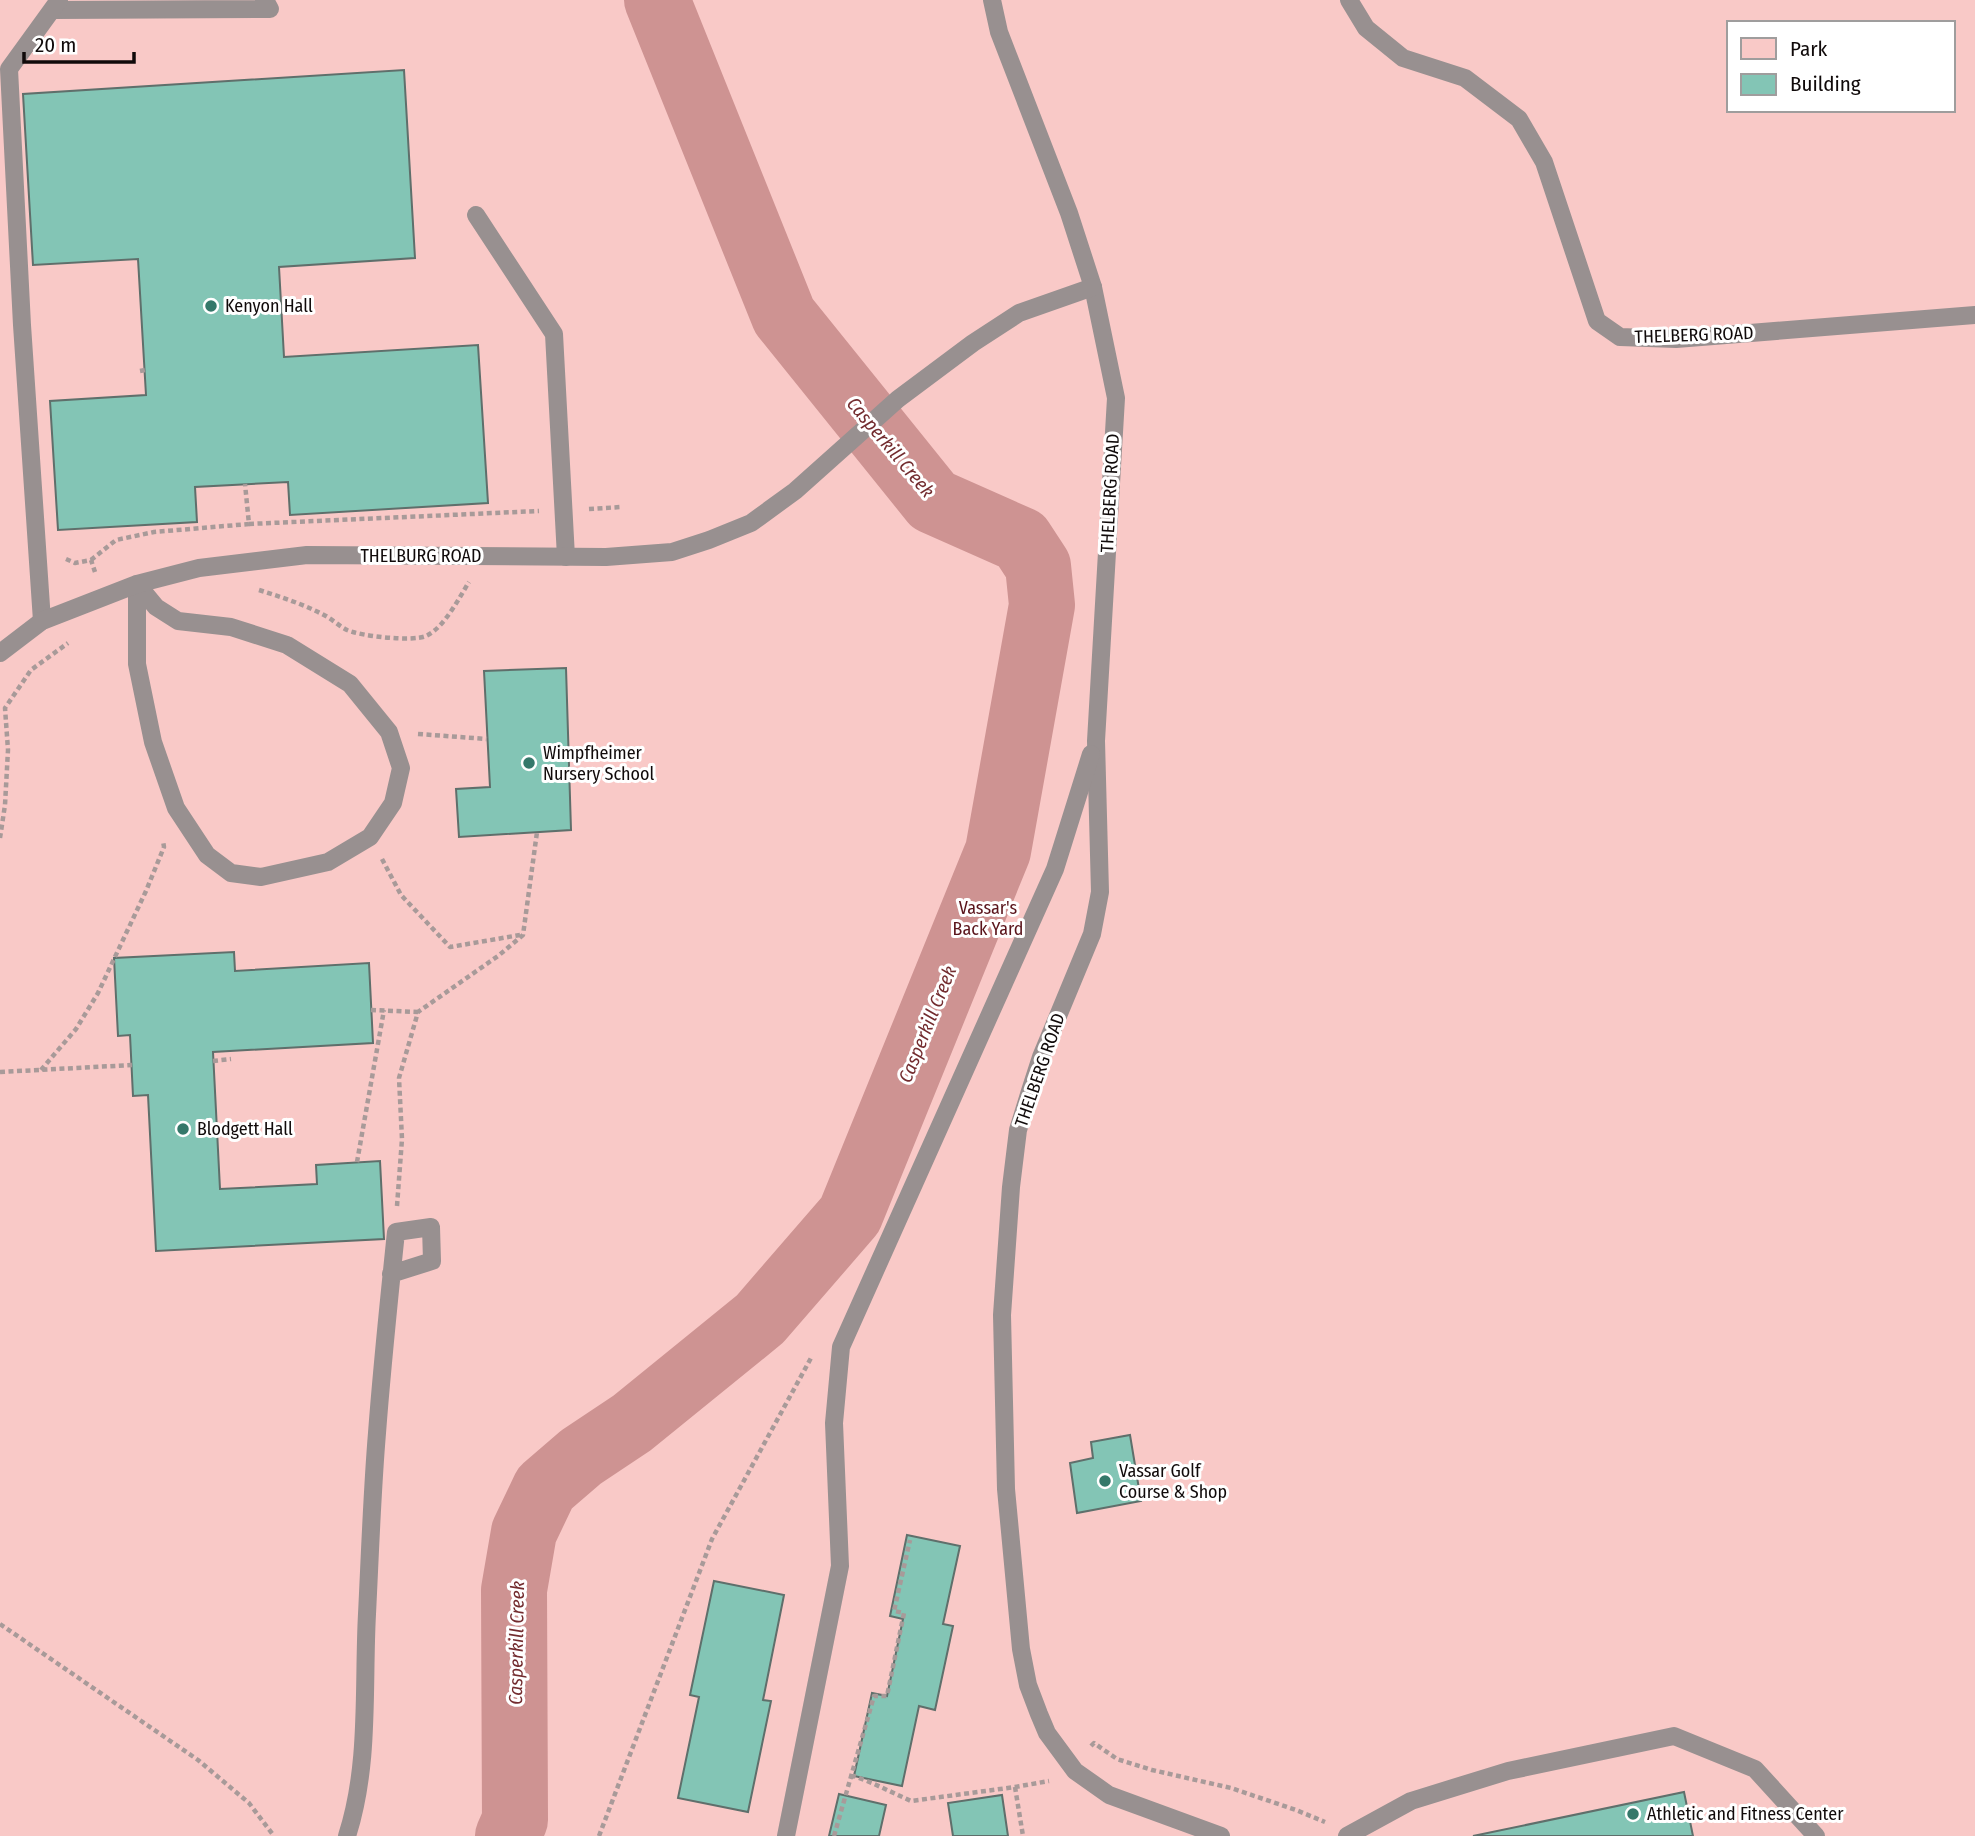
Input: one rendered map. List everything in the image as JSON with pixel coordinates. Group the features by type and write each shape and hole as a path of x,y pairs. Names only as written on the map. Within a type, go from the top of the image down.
{"lane":[{"path":"42,621 22,326 9,69 56,5 270,9 265,0"},
{"name":"THELBERG ROAD","path":"992,0 999,32 1069,212 1093,287 1115,398 1096,741 1100,892 1092,934 1041,1057 1018,1130 1011,1187 1002,1315 1006,1489 1021,1649 1027,1685 1043,1724 1075,1771 1109,1794 1221,1836"},
{"name":"THELBERG ROAD","path":"1349,0 1366,28 1403,58 1465,78 1519,119 1544,162 1597,321 1620,337 1676,339 1975,315"},
{"path":"476,215 554,334 566,557"},
{"name":"THELBURG ROAD","path":"0,653 42,621 137,584 199,568 307,555 606,557 672,552 709,540 751,523 795,491 898,399 973,343 1020,313 1093,287"},
{"path":"137,584 156,607 178,621 231,627 287,645 350,684 389,732 401,768 393,803 370,837 328,862 261,877 231,873 206,855 176,808 153,742 136,664 137,584"},
{"path":"786,1836 840,1566 834,1423 841,1347 1055,869 1096,741"},
{"path":"347,1836 354,1816 365,1734 365,1650 377,1433 391,1274 396,1231 431,1227 432,1261 391,1274"},
{"path":"1347,1836 1411,1801 1508,1772 1674,1736 1755,1769 1816,1836"}],"path":[{"path":"245,484 249,524"},
{"path":"61,554 68,561 75,563 91,560 116,540 154,532 249,524 621,507"},
{"path":"91,560 104,597"},
{"path":"258,590 325,615 347,630 372,636 400,638 425,636 440,625 470,581"},
{"path":"0,838 8,750 5,708 31,670 73,640"},
{"path":"389,732 487,738"},
{"path":"371,1010 418,1012 499,956 523,935 537,832"},
{"path":"41,1070 76,1028 97,993 146,891 163,847 163,835"},
{"path":"370,837 401,895 450,947 523,935"},
{"path":"358,1162 384,1010"},
{"path":"396,1231 402,1139 399,1078 418,1012"},
{"path":"213,1060 231,1059"},
{"path":"0,1072 132,1065"},
{"path":"599,1836 712,1539 813,1354"},
{"path":"834,1836 874,1696 887,1696 904,1613 894,1611 910,1540"},
{"path":"0,1624 198,1760 249,1803 274,1836"},
{"path":"1015,1787 1023,1836"}],"green space":[{"name":"Vassar's Back Yard","path":"0,0 1975,0 1975,1836 0,1836"}],"building":[{"name":"Kenyon Hall","path":"404,70 415,258 279,267 284,357 478,345 488,503 290,515 288,482 195,487 197,522 58,530 50,401 146,395 138,259 33,265 23,94"},
{"name":"Wimpfheimer Nursery School","path":"566,668 571,830 459,837 456,789 490,787 484,671"},
{"name":"Blodgett Hall","path":"234,952 235,971 369,963 373,1043 213,1052 220,1189 317,1184 316,1165 380,1161 384,1239 156,1251 148,1095 133,1096 130,1035 118,1036 114,958"},
{"name":"Vassar Golf Course & Shop","path":"1130,1435 1141,1501 1077,1513 1070,1463 1093,1458 1091,1442"},
{"path":"907,1535 960,1546 943,1624 953,1626 935,1710 919,1706 902,1786 854,1776 872,1693 887,1696 903,1619 890,1616"},
{"path":"714,1581 784,1595 763,1700 771,1701 748,1812 678,1798 699,1697 690,1695"},
{"name":"Athletic and Fitness Center","path":"1684,1792 1693,1836 1473,1836"},
{"path":"839,1794 886,1805 879,1836 829,1836"},
{"path":"1002,1795 1008,1836 953,1836 948,1803"}],"waterway":[{"name":"Casperkill Creek","path":"508,1836 515,1820 514,1590 524,1532 545,1488 581,1457 632,1423 760,1319 850,1215 998,851 1042,605 1038,566 1021,540 933,501 784,316 657,0"}],"place":[{"name":"Kenyon Hall","path":"211,306"},
{"name":"Wimpfheimer Nursery School","path":"529,763"},
{"name":"Blodgett Hall","path":"183,1129"},
{"name":"Vassar Golf Course & Shop","path":"1105,1481"},
{"name":"Athletic and Fitness Center","path":"1633,1814"}]}
